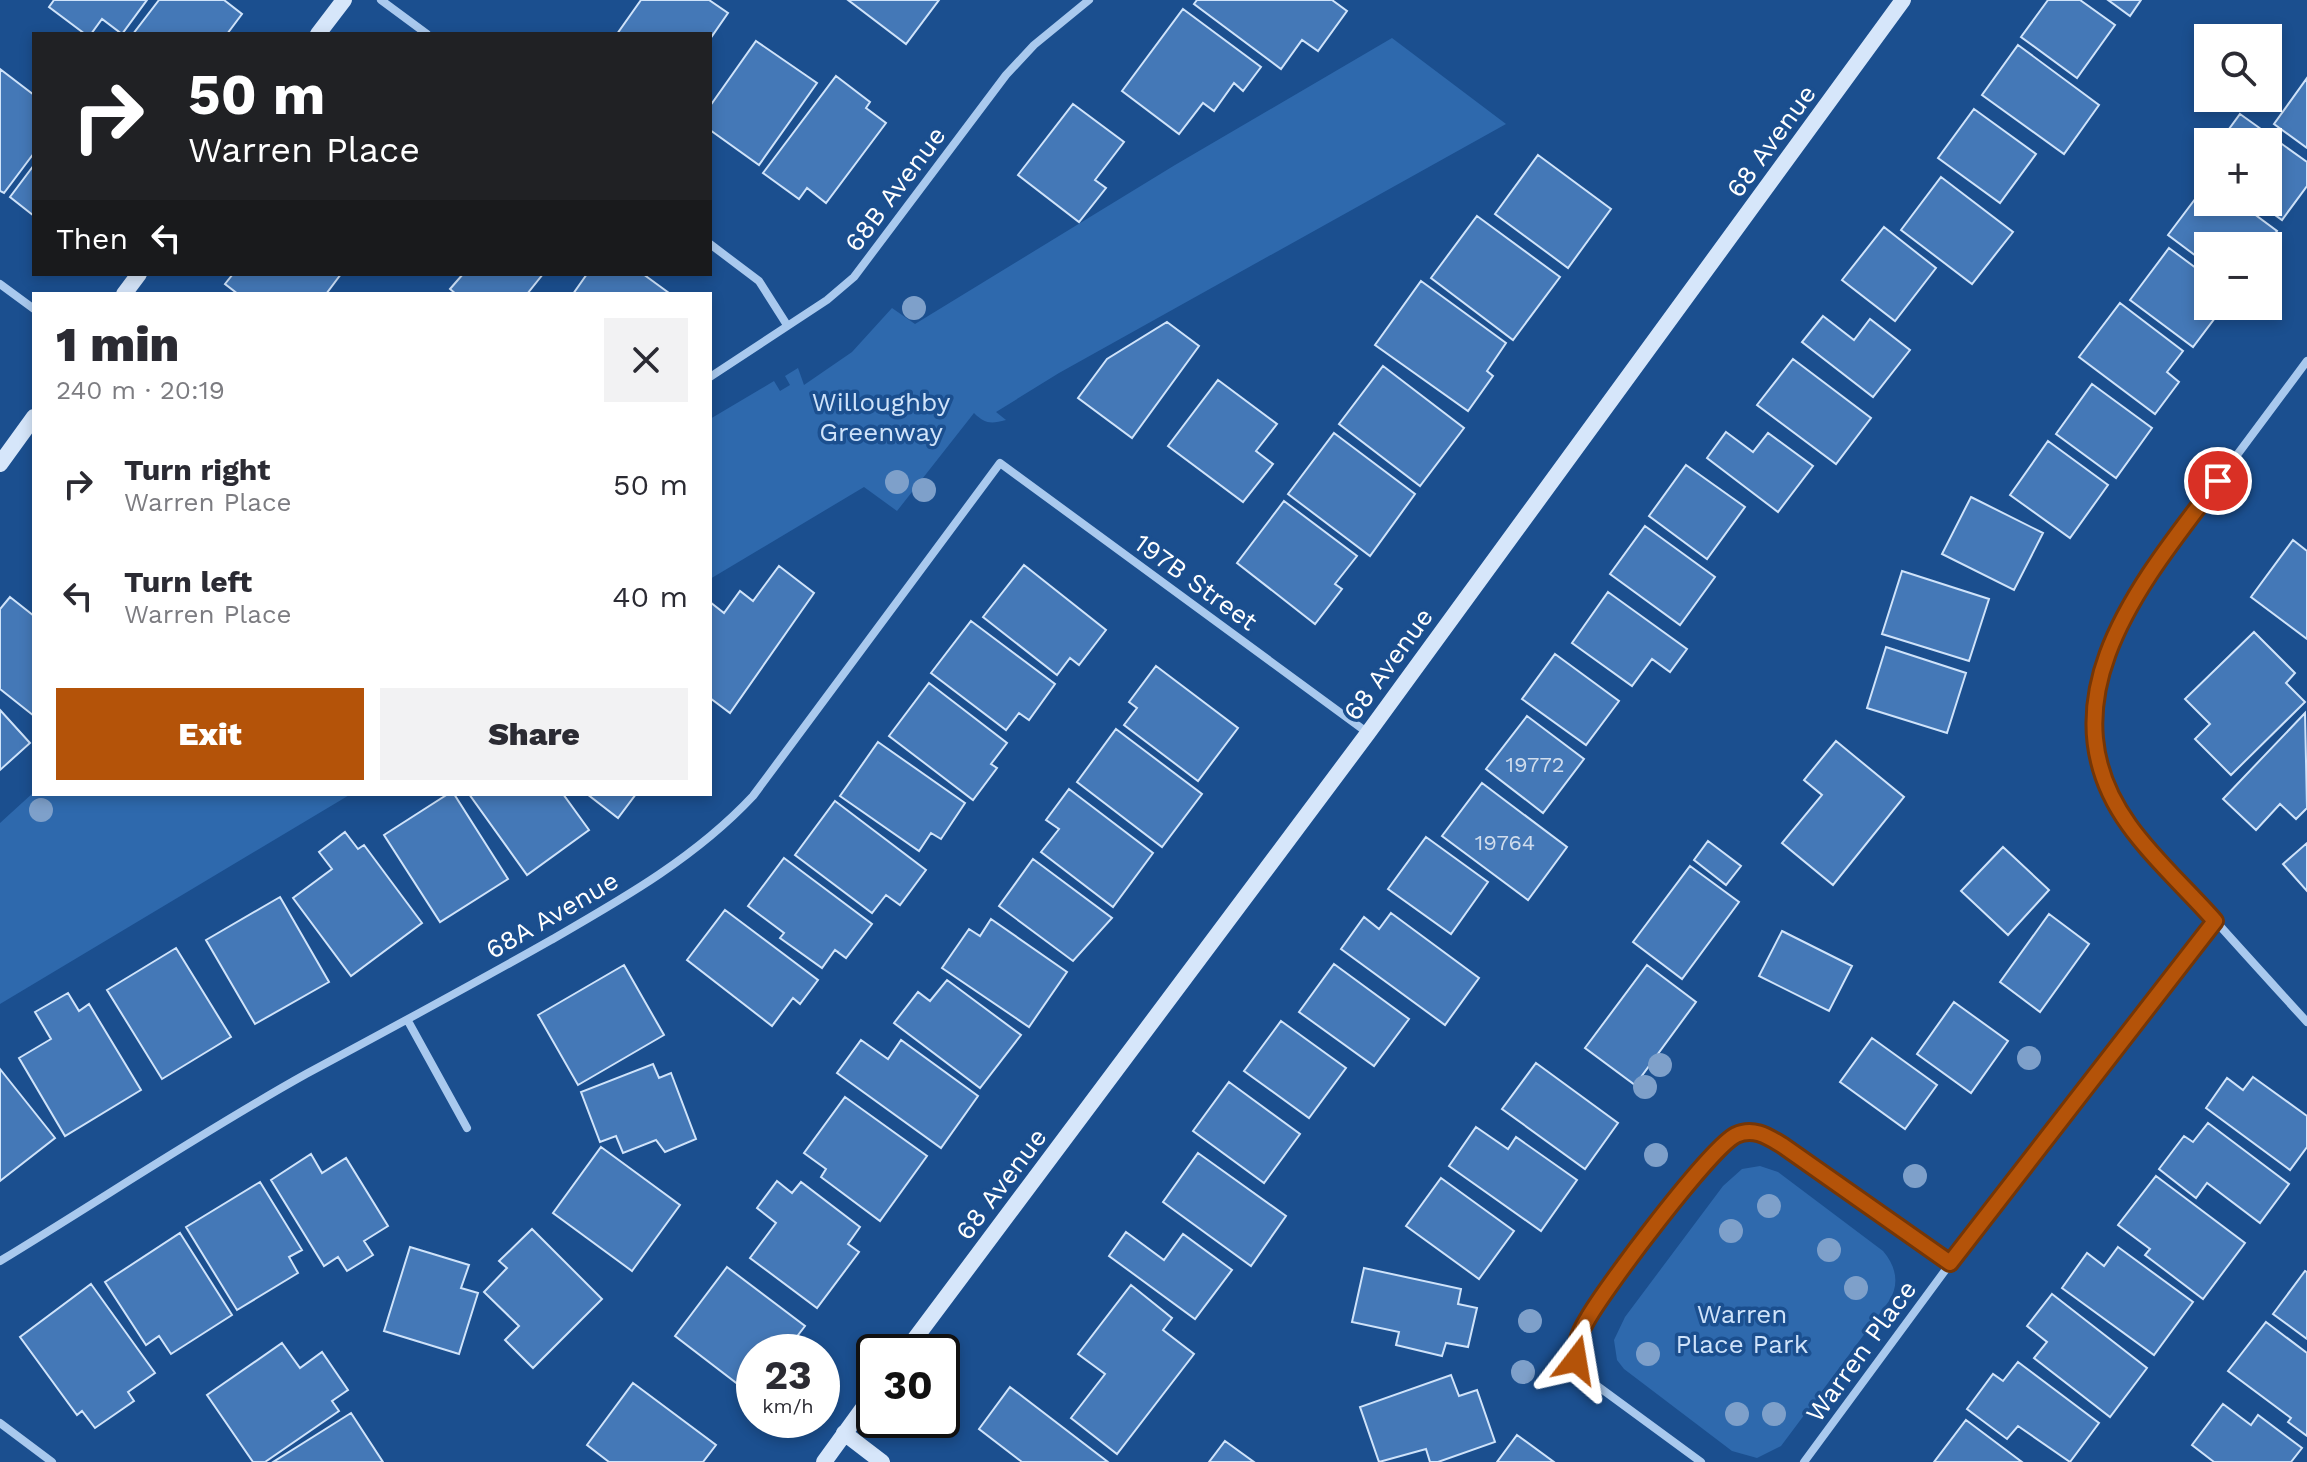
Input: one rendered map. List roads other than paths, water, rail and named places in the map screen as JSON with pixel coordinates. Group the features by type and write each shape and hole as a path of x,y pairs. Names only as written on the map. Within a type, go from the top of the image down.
{"street":[{"path":"320,32 344,0"},
{"path":"381,0 424,32"},
{"name":"68B Avenue","path":"712,376 827,300 854,277 1006,75 1034,45 1089,0"},
{"name":"68 Avenue","path":"918,1334 1368,733 1903,0"},
{"path":"712,246 759,281 787,325"},
{"path":"0,284 32,308"},
{"path":"2307,361 2147,576 2122,615 2107,650 2099,685 2097,745 2116,801 2129,825 2307,1022"},
{"path":"0,464 32,420"},
{"name":"197B Street","path":"1000,463 1368,733"},
{"name":"68A Avenue","path":"0,1261 305,1075 408,1021 614,904 689,856 723,828 753,796 1000,463"},
{"name":"Warren Place","path":"1804,1462 1950,1263 2215,921"},
{"path":"408,1021 467,1128"},
{"path":"1701,1462 1599,1388 1580,1369 1575,1347 1587,1320 1604,1295 1683,1191 1725,1143 1747,1131 1765,1135 1950,1263"},
{"path":"824,1462 856,1417"},
{"path":"0,1423 52,1462"},
{"path":"844,1433 882,1462"}],"park label":[{"name":"Willoughby Greenway","path":"881,417"},
{"name":"Warren Place Park","path":"1742,1329"}]}
